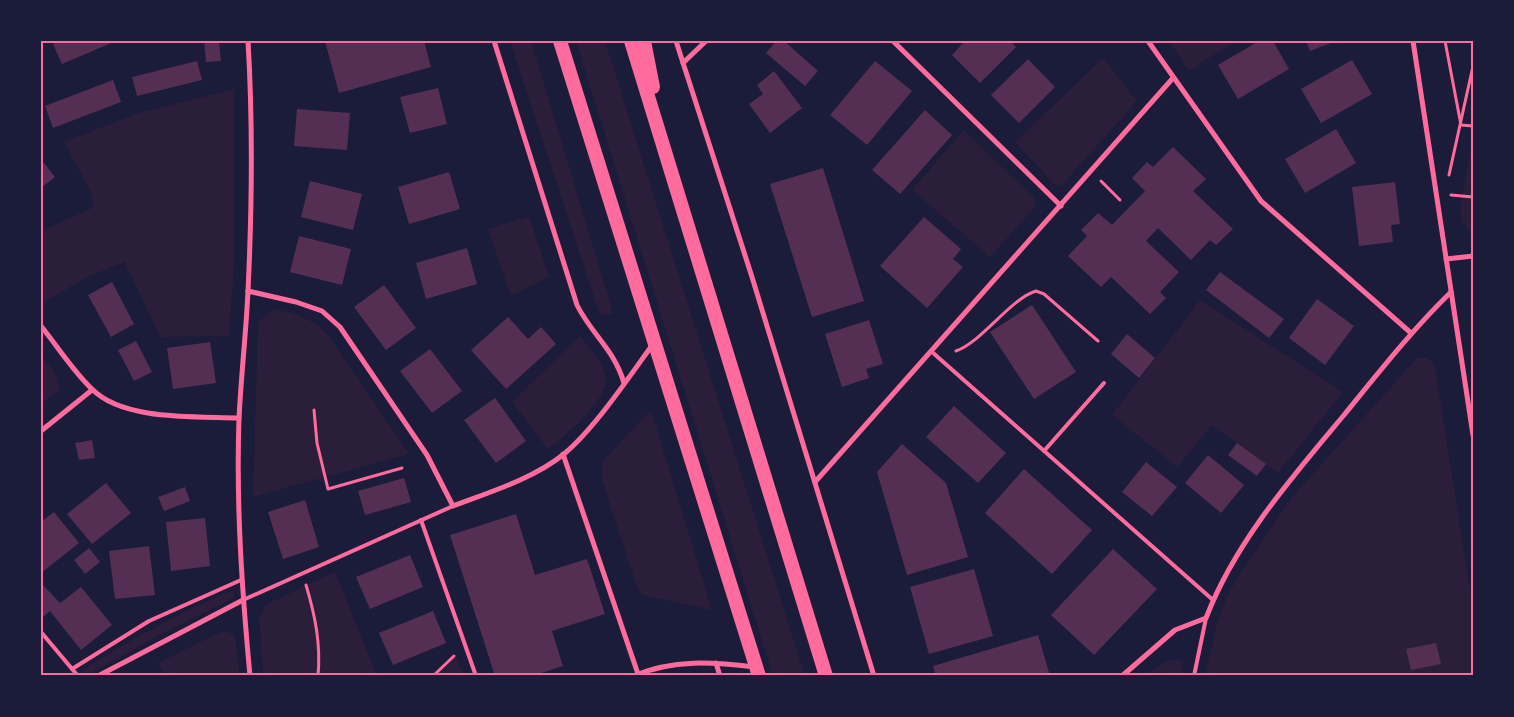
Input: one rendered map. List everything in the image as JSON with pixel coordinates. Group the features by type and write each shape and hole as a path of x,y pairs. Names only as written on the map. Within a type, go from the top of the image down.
{"highway":[{"path":"560,41 757,672"},
{"path":"631,41 826,676"},
{"path":"644,41 667,154"}],"street":[{"path":"248,41 251,92 248,291 239,418 238,513 241,580 250,676"},
{"path":"494,41 577,305 592,330 614,356 624,383"},
{"path":"676,41 874,676"},
{"path":"683,63 706,41"},
{"path":"893,41 1061,206"},
{"path":"1148,41 1262,202 1411,334"},
{"path":"1413,41 1473,435"},
{"path":"815,482 1173,78"},
{"path":"1446,259 1473,256"},
{"path":"248,291 296,302 322,311 340,327 427,455 453,506 537,471 563,454 583,435 654,341"},
{"path":"1122,676 1176,630 1206,618 1226,574 1280,495 1411,334 1451,292"},
{"path":"41,326 92,390 110,402 132,410 171,415 239,418"},
{"path":"41,431 92,390"},
{"path":"563,454 635,675 678,663 716,662 757,672"},
{"path":"98,676 243,600"},
{"path":"716,662 720,676"}],"lane":[{"path":"932,352 1213,600"},
{"path":"1044,451 1104,383"},
{"path":"243,600 453,506"},
{"path":"421,520 476,676"},
{"path":"72,669 149,621 241,580"},
{"path":"1194,676 1206,618"},
{"path":"41,632 78,676"}],"path":[{"path":"1445,41 1461,125"},
{"path":"1448,184 1473,66"},
{"path":"1461,125 1473,126"},
{"path":"1091,172 1120,200"},
{"path":"1441,224 1446,194 1473,197"},
{"path":"956,351 969,345 986,328 1036,291 1044,294 1098,341"},
{"path":"314,410 317,443 328,489 402,468"},
{"path":"303,572 315,618 318,643 318,676"},
{"path":"433,676 465,646"}],"shaded area":[{"path":"510,41 531,41 613,313 603,315 599,312"},
{"path":"576,41 605,41 805,676 773,676"},
{"path":"1169,41 1235,41 1189,71"},
{"path":"1103,58 1137,101 1061,186 1054,184 1015,142"},
{"path":"234,89 234,266 229,336 160,337 125,262 87,277 45,302 41,298 41,231 94,207 90,190 64,142 138,113"},
{"path":"964,130 1034,198 1035,207 990,257 912,190"},
{"path":"1473,135 1473,235 1462,222 1460,213"},
{"path":"529,216 549,277 511,296 488,229"},
{"path":"1200,300 1343,392 1278,473 1212,425 1177,467 1112,415"},
{"path":"274,309 316,324 328,335 409,454 253,497 258,322"},
{"path":"580,336 596,356 605,373 605,387 593,407 584,417 548,449 512,402"},
{"path":"41,355 56,374 60,389 41,404"},
{"path":"1417,358 1427,358 1434,363 1436,373 1473,608 1473,676 1205,676 1217,624 1228,594 1243,569 1293,496"},
{"path":"651,410 712,610 643,595 637,587 602,480 602,462"},
{"path":"335,572 377,676 263,676 259,618 267,604"},
{"path":"233,590 235,597 165,632 86,676 83,670 119,648 175,617"},
{"path":"225,631 235,635 240,676 165,676 158,663"},
{"path":"455,655 464,676 433,676"},
{"path":"1171,660 1182,662 1183,676 1145,676 1163,663"}],"building":[{"path":"60,41 116,41 62,64 53,44"},
{"path":"204,41 219,41 221,61 206,62"},
{"path":"325,41 424,41 431,67 339,93"},
{"path":"776,41 784,41 818,71 805,86 766,53"},
{"path":"965,41 1010,41 1016,47 980,83 952,55"},
{"path":"1259,41 1273,41 1289,69 1238,99 1218,65"},
{"path":"1306,41 1336,41 1310,51"},
{"path":"1028,59 1055,87 1019,123 991,95"},
{"path":"1352,60 1372,94 1321,123 1301,89"},
{"path":"197,61 202,80 137,96 132,77"},
{"path":"875,61 912,91 867,145 830,115"},
{"path":"774,71 802,108 770,133 749,104 763,94 757,85"},
{"path":"113,80 121,102 53,128 45,106"},
{"path":"438,88 447,124 410,133 400,97"},
{"path":"297,109 350,113 347,150 294,146"},
{"path":"925,110 952,135 900,194 872,170"},
{"path":"1336,129 1356,163 1305,193 1285,159"},
{"path":"1173,147 1206,179 1193,191 1233,229 1216,245 1210,240 1191,260 1158,228 1146,241 1179,272 1160,292 1166,298 1150,314 1111,277 1101,287 1068,256 1087,236 1081,230 1098,213 1112,225 1145,191 1132,178 1147,162 1153,167"},
{"path":"41,159 55,177 41,188"},
{"path":"823,168 864,301 812,317 770,184"},
{"path":"449,172 460,209 409,224 398,187"},
{"path":"310,181 362,194 353,230 301,217"},
{"path":"1395,182 1400,224 1391,225 1393,242 1359,246 1352,187"},
{"path":"924,217 961,249 953,259 963,267 927,308 880,266"},
{"path":"299,236 351,249 342,285 290,272"},
{"path":"467,248 477,284 426,299 416,263"},
{"path":"1220,272 1284,319 1269,338 1206,290"},
{"path":"112,282 134,324 111,337 88,295"},
{"path":"384,285 416,328 386,350 354,307"},
{"path":"1317,299 1354,326 1325,365 1289,338"},
{"path":"1032,305 1076,372 1034,399 990,332"},
{"path":"508,317 528,339 541,327 556,344 506,389 471,350"},
{"path":"869,320 883,364 866,369 869,378 842,387 825,334"},
{"path":"1127,334 1155,358 1139,378 1111,354"},
{"path":"136,341 152,372 134,381 118,350"},
{"path":"210,342 216,383 173,389 167,348"},
{"path":"430,349 462,391 432,413 400,371"},
{"path":"495,398 526,441 496,463 464,420"},
{"path":"954,406 1006,453 978,483 926,437"},
{"path":"92,440 95,458 79,460 75,443"},
{"path":"1237,443 1266,464 1257,476 1228,455"},
{"path":"902,444 946,483 968,557 907,575 877,472"},
{"path":"1208,455 1244,485 1221,513 1185,483"},
{"path":"1146,462 1177,487 1152,516 1122,492"},
{"path":"1024,469 1092,530 1052,574 985,513"},
{"path":"404,478 411,502 365,515 358,491"},
{"path":"106,483 131,513 92,544 67,514"},
{"path":"185,487 190,501 164,511 158,497"},
{"path":"305,500 319,547 283,559 268,512"},
{"path":"54,512 79,543 41,573 41,522"},
{"path":"516,514 535,575 587,559 605,614 552,631 563,666 532,676 495,676 450,535"},
{"path":"205,518 210,566 171,571 166,522"},
{"path":"149,546 155,595 115,599 109,551"},
{"path":"89,548 100,562 85,574 74,560"},
{"path":"1113,549 1157,589 1094,655 1051,615"},
{"path":"410,555 423,587 370,609 356,577"},
{"path":"974,569 993,636 929,654 910,587"},
{"path":"41,583 60,603 81,587 112,625 81,650 50,611 43,617 41,615"},
{"path":"433,611 446,643 393,665 379,633"},
{"path":"1038,635 1050,676 936,676 933,666"},
{"path":"1436,643 1441,664 1411,670 1406,649"}]}
